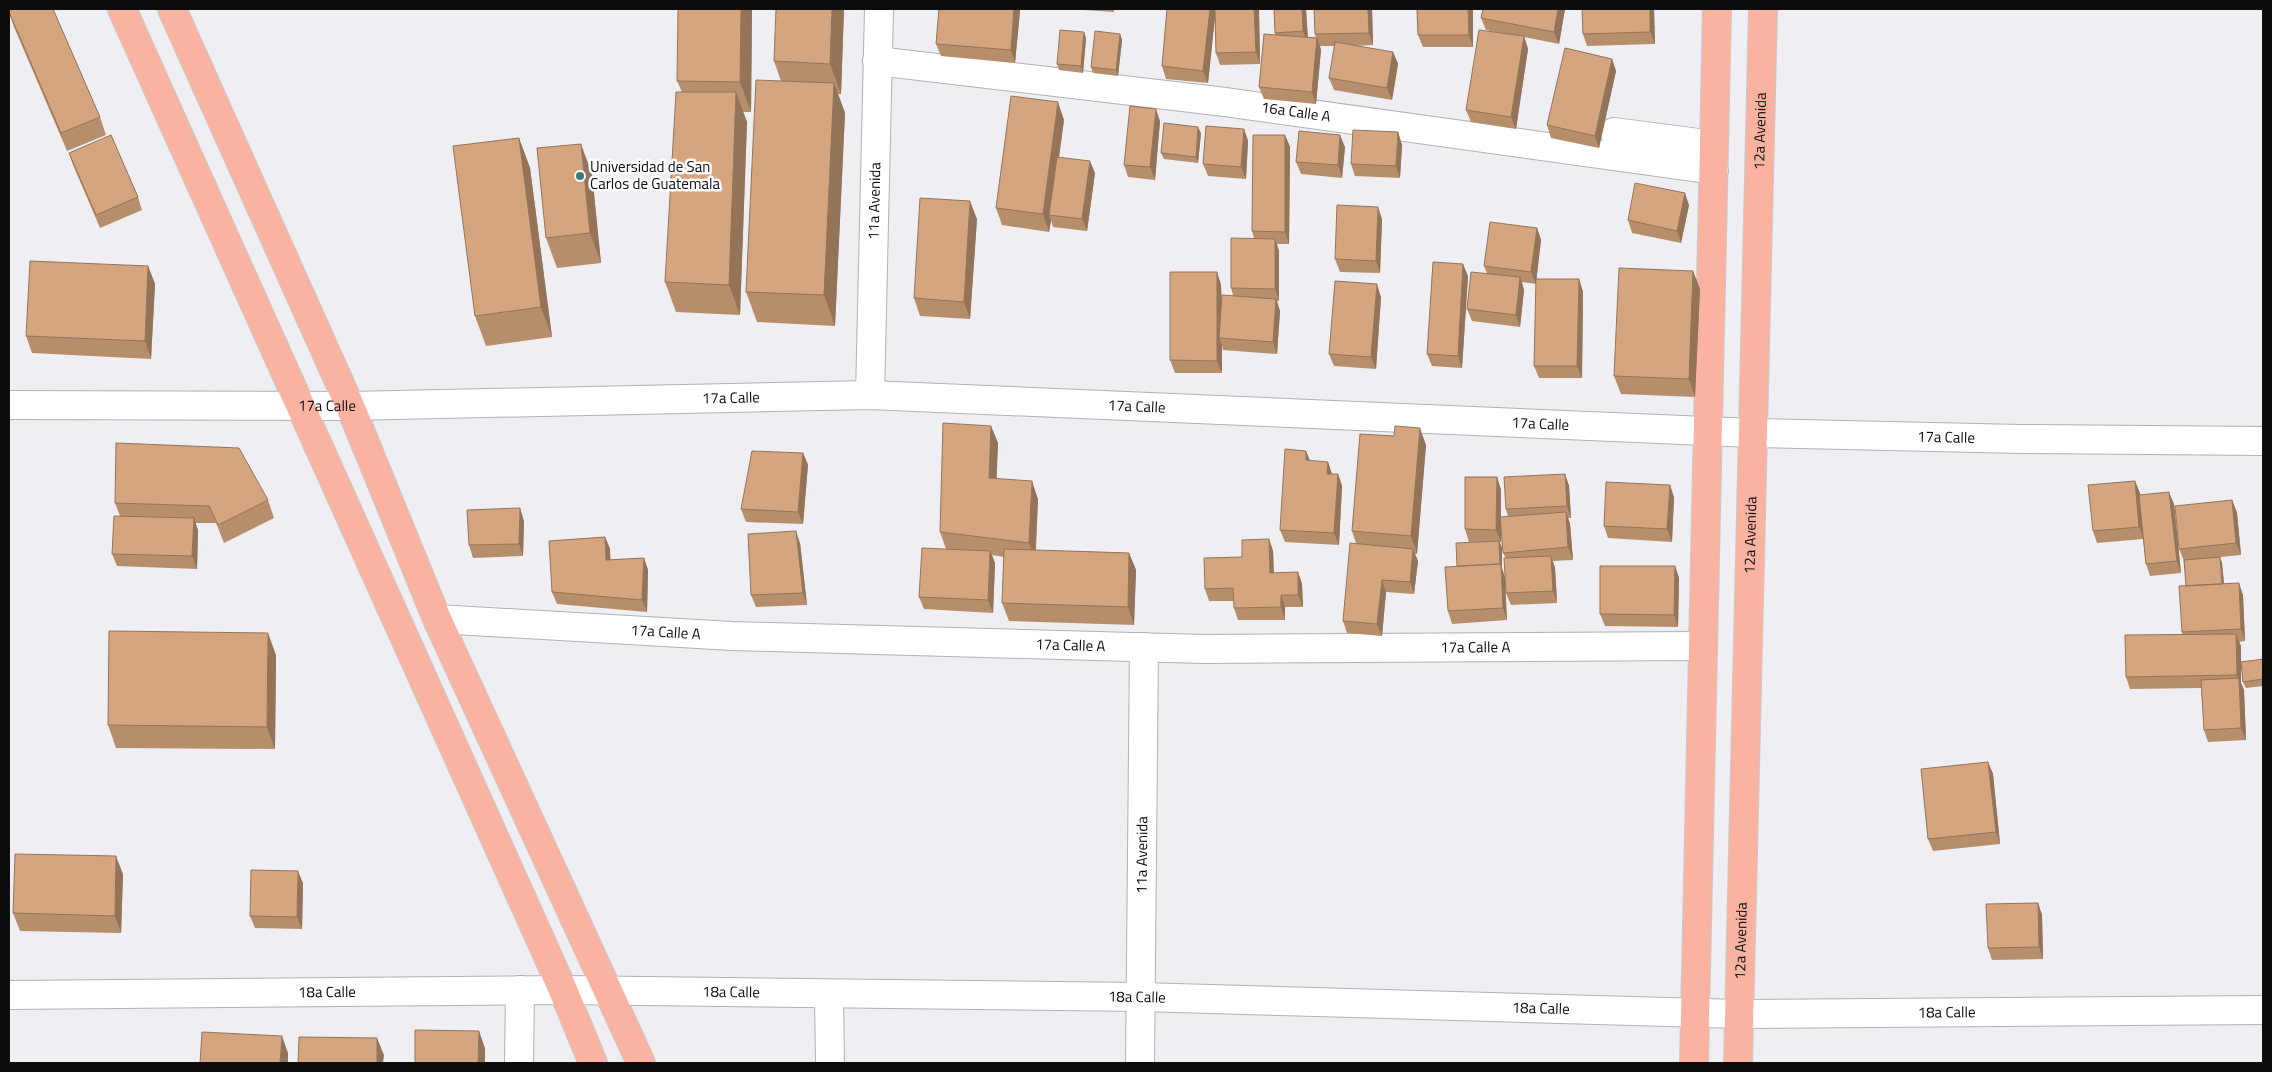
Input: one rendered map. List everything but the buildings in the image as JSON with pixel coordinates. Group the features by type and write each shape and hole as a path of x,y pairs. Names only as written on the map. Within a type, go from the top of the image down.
{"main road":[{"path":"122,9 302,405 563,990 592,1063"},
{"path":"172,9 350,406 437,619 641,1063"},
{"path":"1694,1063 1717,9"},
{"name":"12a Avenida","path":"1738,1063 1763,9"}],"street":[{"name":"11a Avenida","path":"870,395 879,9"},
{"name":"16a Calle A","path":"877,61 1714,158"},
{"path":"1614,132 1714,158"},
{"name":"17a Calle","path":"9,405 350,406 870,395 1753,433 2263,441"},
{"name":"17a Calle A","path":"437,619 732,636 1213,649 1703,646"},
{"name":"11a Avenida","path":"1140,1063 1144,647"},
{"path":"519,1063 520,990"},
{"name":"18a Calle","path":"9,995 563,990 1141,998 1739,1014 2263,1010"},
{"path":"829,994 830,1063"}],"place":[{"name":"Universidad de San Carlos de Guatemala","path":"580,176"}]}
